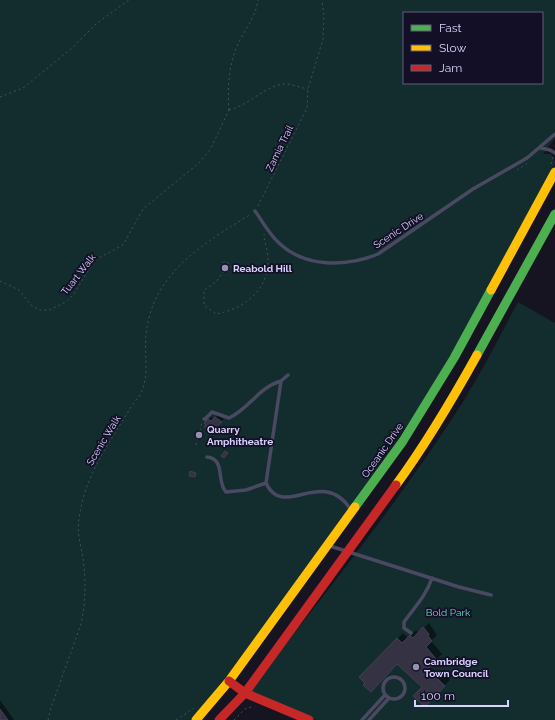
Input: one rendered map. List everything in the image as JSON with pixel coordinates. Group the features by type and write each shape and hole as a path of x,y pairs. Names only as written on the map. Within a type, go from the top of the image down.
{"main road":[{"name":"Oceanic Drive","path":"196,720 229,681 403,441 434,392 552,170"},
{"path":"219,720 245,693 416,458 453,399 555,214"},
{"path":"229,681 245,693 309,720"}],"lane":[{"name":"Scenic Drive","path":"255,211 279,244 298,255 327,263 351,262 365,259 378,254 474,189 541,148 555,134"},
{"name":"Scenic Drive","path":"548,141 555,139"},
{"path":"541,148 555,153"},
{"path":"204,419 212,412 229,418 236,414 262,390 281,381 288,375"},
{"path":"281,381 266,482 269,490 281,497 289,498 315,491 327,491 341,498 352,512"},
{"path":"207,457 215,460 218,465 222,485 226,492 246,490 266,482"},
{"path":"328,545 491,595"},
{"path":"411,633 404,628 404,622 428,589 432,578"},
{"path":"392,677 400,678 405,684 405,692 400,698 389,698 385,695 383,688 386,680 392,677"},
{"path":"362,720 385,695"},
{"path":"369,720 389,698"}],"path":[{"path":"0,96 23,88 72,48 96,24 130,0"},
{"path":"258,0 253,19 233,56 228,92 229,110 239,108 258,94 283,84 308,89"},
{"name":"Zamia Trail","path":"255,211 307,108 308,89 323,38 324,15 322,0"},
{"name":"Tuart Walk","path":"0,280 19,290 31,306 39,310 49,310 66,302 73,295 95,260 123,245 142,209 199,163 210,150 229,110"},
{"path":"552,170 555,153"},
{"path":"514,170 521,169 531,160"},
{"name":"Scenic Walk","path":"48,720 81,624 84,610 84,567 78,521 82,498 93,469 142,390 146,374 148,322 154,300 168,278 198,249 212,237 255,211"},
{"path":"223,272 221,267 226,261 231,268 227,272 223,272 216,282 204,290 204,305 216,314 230,312 242,306 252,298 266,275 268,262 264,234 261,227 262,221"},
{"path":"196,445 204,419"},
{"path":"176,720 198,705"},
{"path":"234,720 245,709 261,706"}],"green space":[{"path":"0,0 555,0 555,138 543,154 551,154 554,158 555,164 431,391 264,629 191,720 0,720"},
{"name":"Bold Park","path":"518,302 555,323 555,720 317,720 248,692 357,552 435,445 475,382"}],"building":[{"path":"215,417 222,422 211,432 204,427 206,425 204,423 208,419 211,421"},
{"path":"225,451 228,453 224,458 221,456"},
{"path":"190,471 196,473 195,477 189,476"},
{"name":"Cambridge Town Council","path":"423,627 429,634 428,636 432,641 426,647 437,660 425,672 434,679 436,677 445,686 425,707 413,696 422,687 397,664 371,692 363,685 365,683 359,677 397,638 402,643 410,635 413,638"},
{"path":"0,709 8,720 0,720"}],"traffic: fast":[{"path":"477,355 555,214"},
{"path":"355,507 403,441 454,358 491,290"}],"traffic: slow":[{"path":"491,290 555,172"},
{"path":"396,485 438,422 477,355"},
{"path":"196,720 229,681 355,507"}],"traffic: jam":[{"path":"219,720 245,693 396,485"},
{"path":"229,681 245,693 309,720"}],"place":[{"name":"Reabold Hill","path":"225,268"},
{"name":"Quarry Amphitheatre","path":"199,435"},
{"name":"Cambridge Town Council","path":"416,667"}]}
